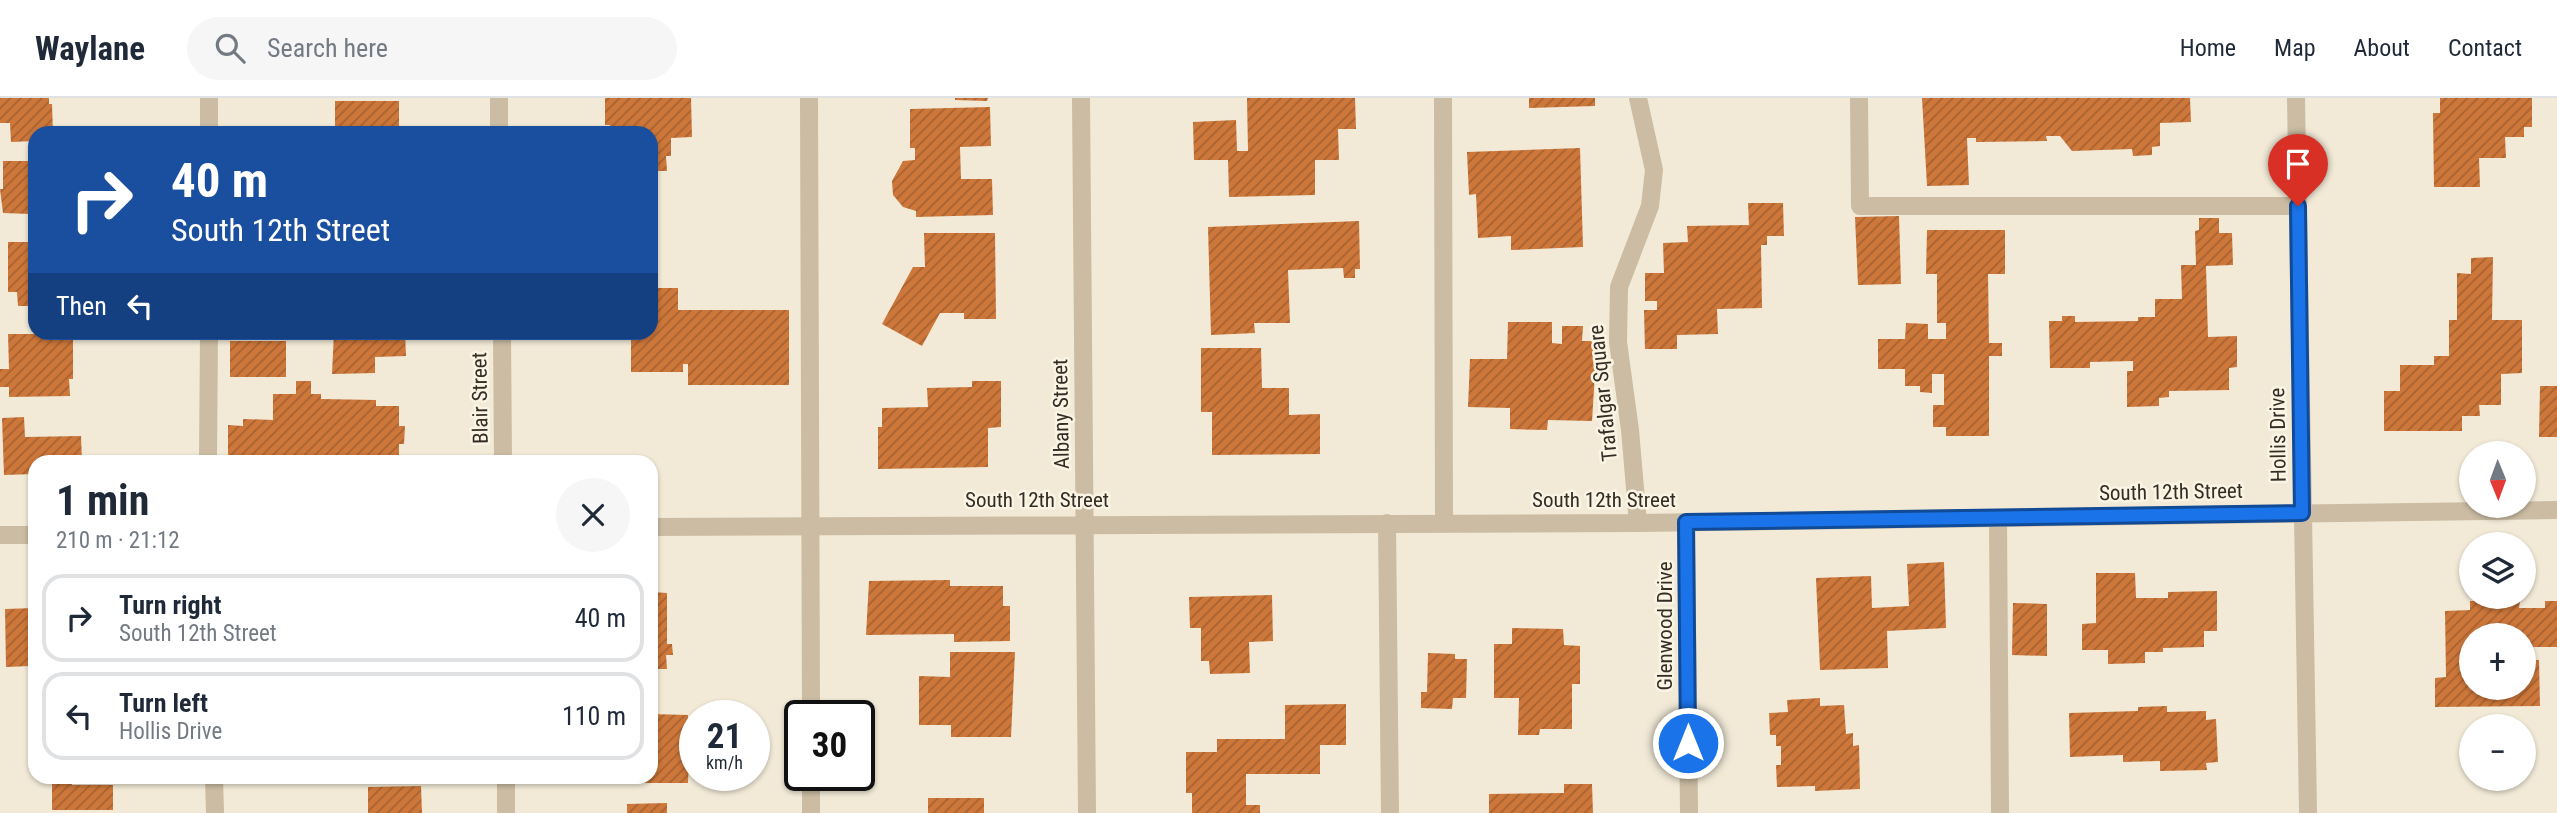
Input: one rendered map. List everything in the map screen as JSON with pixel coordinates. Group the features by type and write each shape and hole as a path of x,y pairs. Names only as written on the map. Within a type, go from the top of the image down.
{"street":[{"path":"209,98 209,126"},
{"path":"499,98 499,126"},
{"path":"808,98 811,700"},
{"name":"Albany Street","path":"1081,98 1087,813"},
{"path":"1443,98 1444,523"},
{"name":"Trafalgar Square","path":"1637,523 1630,430 1618,342 1619,287 1650,206 1654,170 1638,98"},
{"path":"1859,98 1860,206 2298,206"},
{"name":"Hollis Drive","path":"2296,98 2308,813"},
{"path":"208,340 208,455"},
{"name":"Blair Street","path":"502,340 503,455"},
{"name":"South 12th Street","path":"658,527 1084,523 1637,523 2557,510"},
{"path":"1998,518 2000,813"},
{"name":"Glenwood Drive","path":"1686,522 1689,813"},
{"path":"1387,523 1390,813"},
{"path":"0,535 28,535"},
{"path":"215,784 215,813"},
{"path":"506,784 506,813"},
{"path":"811,791 811,813"}],"building":[{"path":"0,98 49,98 49,104 52,104 53,126 28,126 28,141 11,142 10,123 0,123"},
{"path":"605,98 691,98 692,137 671,138 671,156 666,156 667,171 658,171 658,126 605,125"},
{"path":"955,98 988,98 987,101"},
{"path":"1247,98 1355,98 1356,129 1338,129 1339,160 1315,160 1315,195 1229,197 1228,160 1194,160 1193,122 1236,120 1237,151 1248,151"},
{"path":"1529,98 1595,98 1595,106 1529,108"},
{"path":"1922,98 2190,98 2191,122 2160,123 2160,146 2152,147 2152,155 2133,156 2132,149 2072,151 2060,136 2046,136 2047,141 1976,142 1976,138 1967,138 1969,185 1927,186"},
{"path":"2440,98 2532,98 2532,127 2524,127 2524,137 2505,137 2506,158 2479,158 2480,187 2434,187 2433,113 2440,113"},
{"path":"335,101 399,101 399,126 335,126"},
{"path":"990,107 991,146 960,147 961,179 992,179 993,215 916,217 916,211 903,207 893,195 892,181 903,161 915,160 915,148 910,148 910,109"},
{"path":"1580,148 1583,247 1511,250 1511,236 1478,238 1476,194 1469,195 1467,152"},
{"path":"3,161 28,161 28,214 3,213 0,189 3,189"},
{"path":"1748,203 1783,203 1784,236 1767,236 1767,245 1761,245 1762,308 1717,309 1718,334 1677,335 1677,349 1645,349 1644,310 1657,310 1657,301 1645,301 1645,273 1664,273 1663,243 1688,242 1687,226 1749,225"},
{"path":"1899,216 1901,284 1858,285 1855,217"},
{"path":"2199,218 2219,218 2219,233 2232,233 2233,265 2206,266 2208,337 2237,336 2237,367 2229,368 2229,390 2169,391 2169,397 2159,398 2159,406 2127,407 2127,371 2133,371 2133,361 2090,362 2090,368 2050,368 2049,321 2062,321 2062,316 2075,316 2075,322 2138,321 2138,317 2155,317 2155,299 2182,299 2181,265 2196,265 2195,231 2199,230"},
{"path":"1359,221 1360,269 1355,269 1355,278 1344,278 1343,268 1288,270 1290,323 1254,323 1255,333 1211,335 1208,227"},
{"path":"1927,230 2005,230 2005,274 1988,274 1989,343 2002,343 2002,356 1989,356 1989,436 1946,436 1946,427 1933,427 1933,405 1944,405 1944,374 1932,374 1932,393 1920,392 1920,386 1905,386 1905,369 1878,369 1878,339 1905,339 1906,323 1928,324 1928,339 1946,339 1946,323 1937,323 1937,274 1926,274"},
{"path":"924,233 995,233 996,319 964,319 964,313 940,313 922,346 882,324 913,267 925,267"},
{"path":"8,242 28,242 28,306 18,306 17,292 8,292"},
{"path":"2493,257 2492,320 2522,320 2522,373 2501,374 2501,405 2479,405 2480,416 2462,416 2462,431 2384,431 2384,391 2400,391 2400,365 2434,365 2434,356 2449,356 2449,320 2457,320 2457,273 2471,274 2471,258"},
{"path":"658,288 678,288 678,310 789,310 789,385 688,385 688,364 683,364 683,372 631,372 631,340 658,340"},
{"path":"1508,322 1552,322 1552,343 1562,344 1562,326 1583,326 1582,341 1597,341 1592,421 1548,420 1547,430 1510,429 1510,408 1468,407 1470,359 1507,359"},
{"path":"8,334 28,334 28,340 73,340 70,396 9,397 9,387 0,387 0,369 9,369"},
{"path":"334,340 405,340 406,356 375,357 375,373 332,374"},
{"path":"230,341 286,341 286,377 230,377"},
{"path":"1201,348 1261,348 1262,388 1289,388 1289,415 1320,414 1320,454 1212,455 1212,412 1201,412"},
{"path":"296,381 311,381 311,394 321,394 321,399 376,400 376,406 399,406 399,426 405,426 404,444 399,444 399,455 228,455 228,425 243,426 243,419 273,420 273,394 296,394"},
{"path":"972,381 1001,381 1001,427 988,428 988,467 878,469 878,427 882,427 882,408 928,407 927,388 972,387"},
{"path":"2540,386 2557,386 2557,437 2539,437"},
{"path":"24,417 25,437 81,436 82,455 28,455 28,474 4,475 2,418"},
{"path":"1944,562 1946,628 1887,631 1888,668 1820,670 1816,578 1871,576 1872,608 1909,606 1907,564"},
{"path":"2096,573 2135,573 2136,598 2168,598 2168,592 2217,591 2217,631 2204,631 2204,647 2163,648 2163,652 2145,652 2145,663 2108,664 2108,650 2082,650 2082,624 2096,623"},
{"path":"950,580 950,586 1003,586 1003,606 1010,606 1010,641 954,642 954,634 866,635 869,581"},
{"path":"658,592 667,593 667,644 672,644 673,655 666,655 667,669 658,669"},
{"path":"1272,595 1273,641 1249,642 1250,673 1210,674 1209,661 1201,661 1201,628 1190,628 1189,597"},
{"path":"2545,601 2557,601 2557,647 2536,647 2536,623 2459,623 2459,700 2536,700 2536,660 2539,660 2540,706 2435,707 2435,678 2446,677 2445,611 2536,609 2545,608"},
{"path":"2013,603 2047,604 2047,656 2012,655"},
{"path":"28,608 28,666 6,667 5,609"},
{"path":"1512,628 1563,629 1564,645 1580,646 1580,684 1572,684 1572,729 1540,729 1539,735 1518,735 1519,698 1494,698 1494,644 1512,644"},
{"path":"950,652 1015,652 1011,737 951,737 951,725 919,725 919,676 950,677"},
{"path":"1428,653 1455,654 1455,659 1467,659 1466,698 1453,698 1452,709 1421,708 1421,692 1427,692"},
{"path":"1820,698 1820,706 1844,705 1846,734 1853,733 1853,746 1859,745 1860,789 1815,791 1815,786 1777,787 1776,765 1781,765 1781,746 1776,746 1776,735 1770,735 1769,713 1788,712 1787,700"},
{"path":"1346,704 1346,745 1320,745 1320,774 1246,774 1246,805 1260,805 1260,813 1192,813 1192,793 1186,793 1186,752 1217,752 1217,739 1285,739 1285,705"},
{"path":"2167,706 2167,712 2206,711 2206,720 2216,719 2218,762 2206,763 2207,770 2160,771 2160,761 2123,762 2123,755 2070,757 2069,713 2138,711 2138,707"},
{"path":"658,714 679,715 679,783 658,783"},
{"path":"52,784 113,785 113,810 52,810"},
{"path":"1564,784 1592,784 1593,813 1489,813 1489,794 1564,793"},
{"path":"421,786 422,813 368,813 368,787"},
{"path":"928,798 984,798 984,813 928,813"},
{"path":"667,803 667,813 627,813 627,804"}],"route":[{"path":"1688,743 1686,522 2302,513 2298,206"}]}
